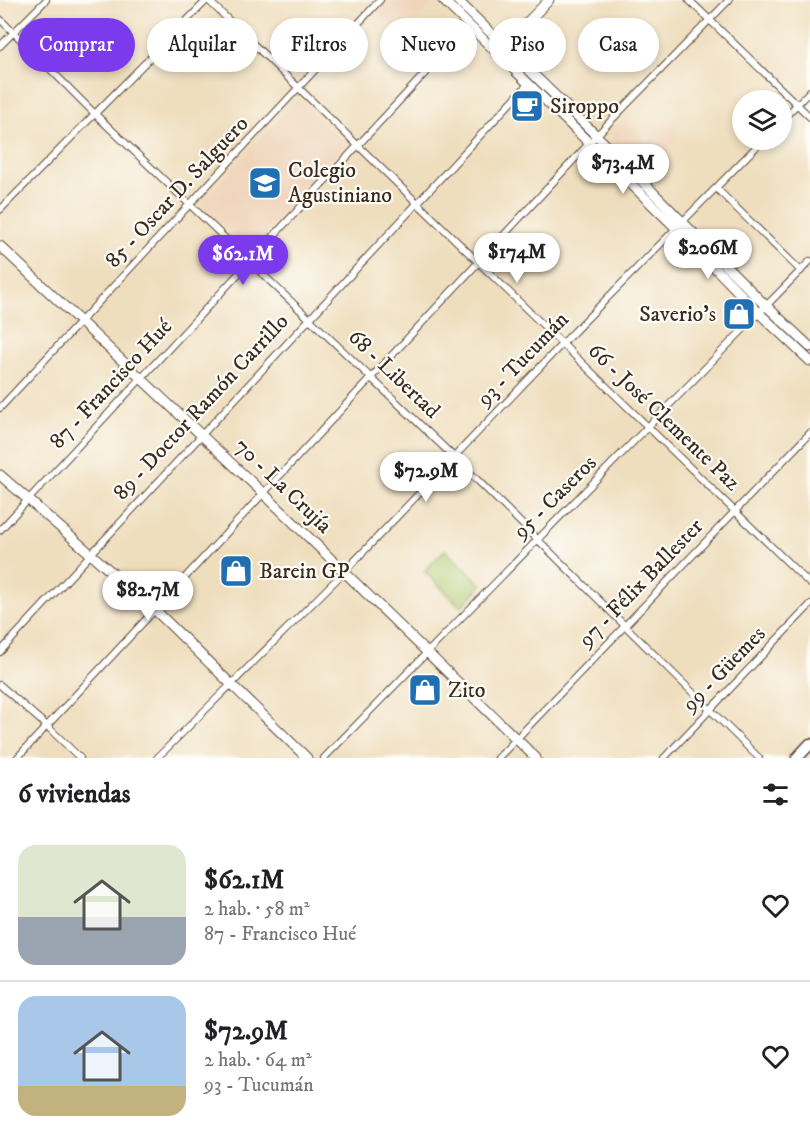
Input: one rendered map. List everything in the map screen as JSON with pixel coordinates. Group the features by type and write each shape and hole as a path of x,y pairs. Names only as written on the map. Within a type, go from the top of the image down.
{"main road":[{"path":"797,758 810,744"}],"street":[{"path":"0,46 46,0"},
{"path":"0,210 207,0"},
{"name":"66 - José Clemente Paz","path":"207,0 810,584"},
{"name":"85 - Oscar D. Salguero","path":"0,408 380,0"},
{"path":"443,0 461,18"},
{"path":"457,0 489,36"},
{"path":"531,18 549,0"},
{"path":"689,0 810,117"},
{"path":"17,758 593,140 729,0"},
{"name":"68 - Libertad","path":"0,19 95,114 454,457 759,758"},
{"name":"87 - Francisco Hué","path":"0,531 426,72"},
{"path":"520,72 593,140"},
{"path":"524,72 679,225 810,361"},
{"name":"89 - Doctor Ramón Carrillo","path":"0,652 529,83"},
{"path":"792,109 810,91"},
{"name":"93 - Tucumán","path":"158,758 344,572 562,344 753,150"},
{"path":"716,188 801,271"},
{"name":"70 - La Crujía","path":"0,246 263,493 536,758"},
{"name":"95 - Caseros","path":"324,758 810,261"},
{"path":"763,310 810,348"},
{"name":"97 - Félix Ballester","path":"498,758 810,433"},
{"path":"0,475 155,610 307,758"},
{"name":"99 - Güemes","path":"664,758 810,605"},
{"path":"0,685 80,758"}],"shaded area":[{"path":"391,0 427,0 432,5 419,18 384,18 379,13"},
{"name":"Colegio Agustiniano","path":"298,99 346,145 250,249 200,204"},
{"path":"625,121 645,140 664,121 681,137 646,172 610,136"}],"green space":[{"path":"445,550 482,585 461,607 424,571"}],"place":[{"name":"Siroppo","path":"527,106"},
{"name":"Colegio Agustiniano","path":"265,183"},
{"name":"Saverio's","path":"739,314"},
{"name":"Barein GP","path":"236,571"},
{"name":"Zito","path":"425,690"}]}
